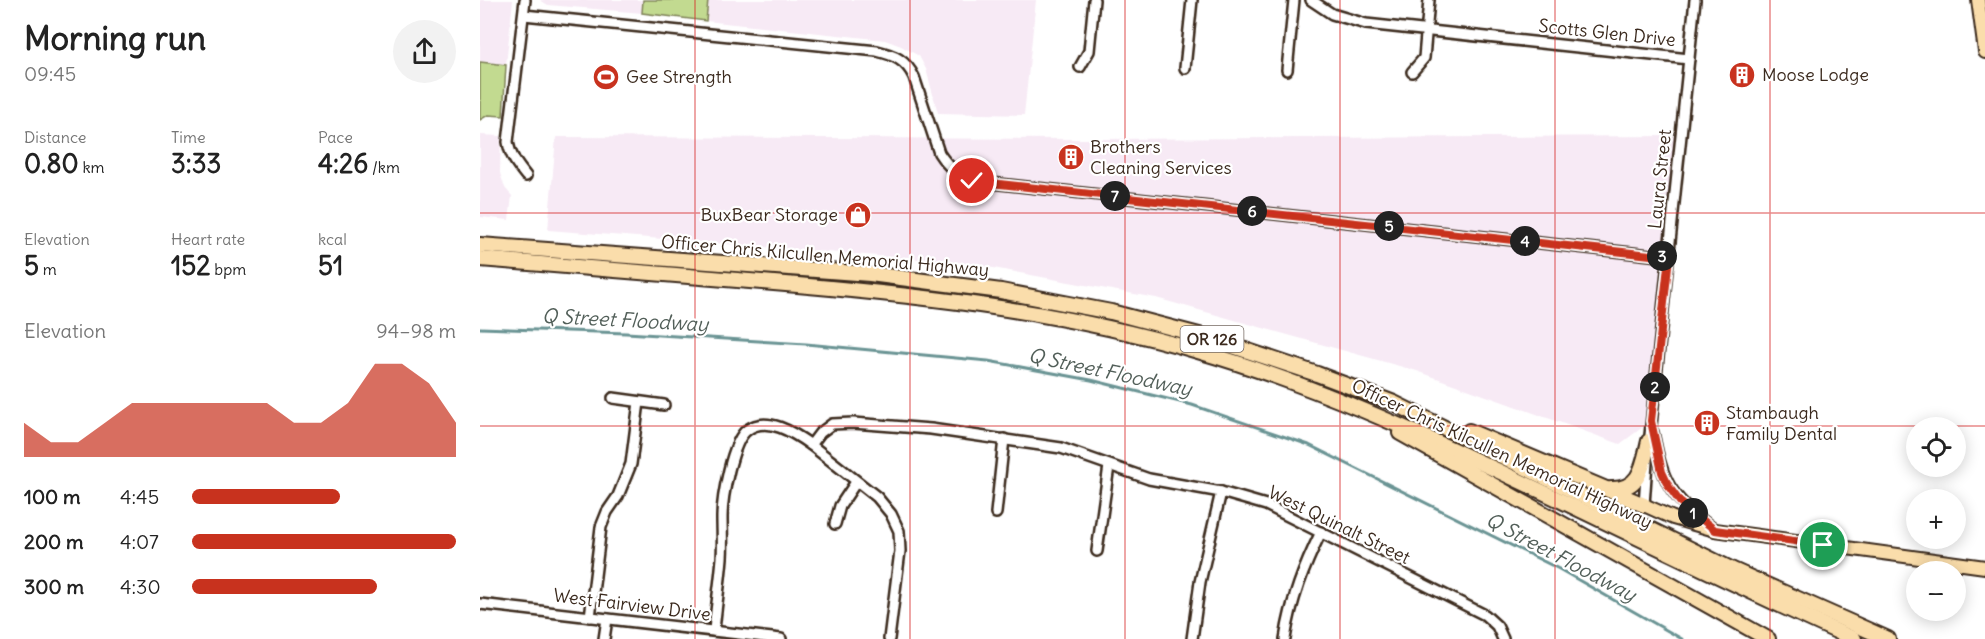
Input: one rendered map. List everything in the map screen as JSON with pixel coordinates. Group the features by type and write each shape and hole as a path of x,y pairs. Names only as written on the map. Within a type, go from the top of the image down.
{"highway":[{"name":"Officer Chris Kilcullen Memorial Highway","path":"480,244 870,274 1001,291 1112,312 1203,336 1317,374 1394,403 1735,571 1888,639"},
{"name":"Officer Chris Kilcullen Memorial Highway","path":"480,259 862,291 1000,308 1111,328 1199,351 1338,398 1420,433 1746,591 1854,639"},
{"path":"1338,398 1768,639"},
{"path":"1394,403 1446,421 1644,505"},
{"path":"1606,489 1626,488 1634,482 1649,441"}],"main road":[{"path":"1978,0 1985,52"},
{"path":"1644,505 1690,524 1715,530 1985,567"}],"street":[{"path":"525,0 508,142 515,162 526,176"},
{"path":"1080,67 1089,51 1094,0"},
{"path":"1185,68 1192,0"},
{"path":"1287,70 1294,0"},
{"name":"Scotts Glen Drive","path":"1311,0 1332,14 1366,24 1689,59"},
{"path":"1412,72 1424,58 1429,0"},
{"name":"Laura Street","path":"1644,505 1695,0"},
{"path":"524,15 877,51 892,55 902,60 910,68 939,153 944,161 959,175 972,181 1669,257"},
{"path":"613,398 664,405"},
{"path":"590,617 601,527 607,512 618,496 631,465 639,402"},
{"path":"1651,421 1662,472 1669,487 1680,502 1715,530"},
{"path":"714,632 722,557 722,515 725,492 736,446 748,429 760,424 780,428 798,436 877,497 891,514 898,531 900,552 889,639"},
{"name":"West Quinalt Street","path":"811,445 820,433 832,424 931,429 1061,448 1149,479 1221,492 1266,505 1485,615 1497,626 1503,639"},
{"path":"996,513 1004,439"},
{"path":"1097,551 1108,466"},
{"path":"836,524 840,506 856,482"},
{"path":"1192,639 1200,582 1221,492"},
{"path":"1286,639 1303,569 1321,532"},
{"name":"West Fairview Drive","path":"480,604 781,639"},
{"path":"604,639 607,619"}],"shaded area":[{"path":"480,0 513,0 506,65 480,62"},
{"path":"540,0 643,0 642,13 548,5"},
{"path":"708,0 1036,0 1024,115 938,113 926,69 919,56 901,46 885,40 706,21"},
{"path":"480,135 501,136 500,173 505,188 512,196 509,220 480,217"},
{"path":"1681,136 1651,421 1620,444 1417,371 1156,298 966,263 548,230 556,137 1093,139"}],"green space":[{"path":"643,0 708,0 706,21 642,13"},
{"path":"480,62 506,65 503,116 488,115 480,120"}],"waterway":[{"name":"Q Street Floodway","path":"480,328 626,333 806,344 988,361 1091,380 1192,405 1309,445 1559,569 1682,639"}],"place":[{"name":"Moose Lodge","path":"1742,75"},
{"name":"Gee Strength","path":"606,77"},
{"name":"Brothers Cleaning Services","path":"1071,157"},
{"name":"BuxBear Storage","path":"858,215"},
{"name":"Stambaugh Family Dental","path":"1707,423"}],"route":[{"path":"972,181 1669,257 1651,421 1662,472 1669,487 1680,502 1715,530 1823,545"}]}
